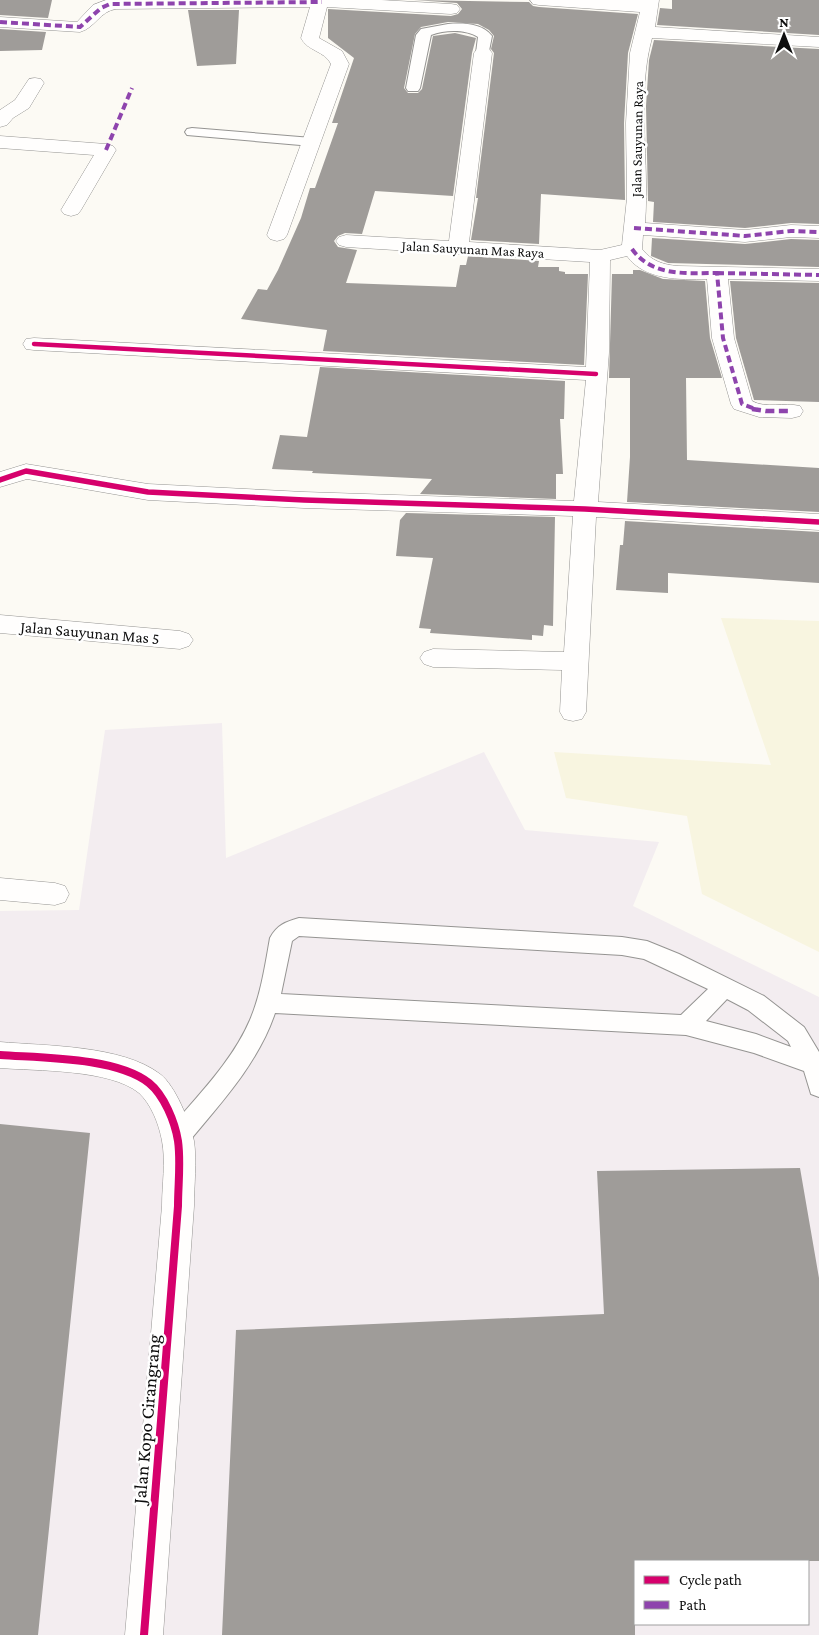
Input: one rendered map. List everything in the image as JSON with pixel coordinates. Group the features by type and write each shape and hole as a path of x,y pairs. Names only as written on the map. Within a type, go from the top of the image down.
{"street":[{"path":"539,0 650,4"},
{"path":"0,22 80,27 101,6 110,4 321,1 452,13"},
{"path":"277,235 340,64 336,55 310,38 321,1"},
{"name":"Jalan Sauyunan Raya","path":"633,238 637,198 635,114 640,53 650,4"},
{"path":"645,32 819,42"},
{"path":"458,248 483,53"},
{"path":"0,121 6,114 22,104 35,83"},
{"path":"0,142 106,150 71,210"},
{"name":"Jalan Sauyunan Mas Raya","path":"346,241 600,256 633,238 745,236 791,231 819,232"},
{"path":"633,238 641,260 665,270 683,273 819,275"},
{"path":"573,712 579,582 596,374 601,286 600,256"},
{"path":"717,274 723,338 742,404 755,410 792,411"},
{"path":"34,344 596,374"},
{"path":"0,480 26,471 148,492 304,500 585,510 819,522"},
{"name":"Jalan Sauyunan Mas 5","path":"0,624 180,640"},
{"path":"433,658 576,661"},
{"path":"0,888 55,894"},
{"path":"0,1055 99,1064 132,1073 149,1083 160,1096 178,1138"},
{"name":"Jalan Kopo Cirangrang","path":"144,1635 178,1206 178,1138"}],"lane":[{"path":"413,88 423,35 452,13 485,35 483,53"},
{"path":"192,132 312,142"},
{"path":"178,1138 218,1089 247,1049 268,1003 281,938 288,930 299,927 622,946 646,950 725,987 756,1004 796,1034 817,1076"},
{"path":"686,1024 725,987"},
{"path":"268,1003 686,1024 756,1044 817,1076"}],"shaded area":[{"path":"721,618 819,621 819,952 702,894 687,816 566,798 554,752 771,765"},
{"path":"222,723 226,858 484,752 525,830 659,842 633,906 819,997 819,1635 0,1635 0,911 79,910 105,730"}],"building":[{"path":"0,0 52,0 48,18 0,15"},
{"path":"414,0 529,2 533,6 539,7 638,14 628,53 624,123 625,200 541,194 539,244 471,240 478,198 476,198 494,53 491,49 494,36 489,30 478,24 448,22 421,27 415,34 404,88 408,93 418,93 422,89 433,36 455,33 476,38 472,53 453,196 375,191 362,234 345,233 338,236 334,241 338,247 357,250 346,283 456,287 460,265 466,265 468,256 539,261 538,267 559,267 559,271 565,272 565,274 588,274 584,365 323,351 327,330 241,319 258,289 267,290 278,270 301,218 310,188 315,188 338,123 332,123 354,58 328,38 328,9 451,16 458,14 462,9 457,3"},
{"path":"672,0 819,0 819,35 657,25 660,8 672,9"},
{"path":"188,10 239,10 236,64 197,66"},
{"path":"0,29 46,32 42,50 0,51"},
{"path":"654,40 819,49 819,224 791,223 745,228 653,222 654,202 648,201 646,106 649,60"},
{"path":"652,238 745,244 791,239 819,240 819,267 668,263 651,256"},
{"path":"633,270 640,270 663,279 705,281 710,338 722,378 686,378 687,460 819,468 819,512 627,502 630,457 630,378 609,378 612,274 633,274"},
{"path":"730,281 819,283 819,402 754,400 736,338"},
{"path":"320,367 565,381 564,419 560,419 563,474 556,474 556,499 420,494 432,479 272,469 280,435 307,437"},
{"path":"406,513 555,517 553,626 544,625 543,636 532,635 532,640 430,633 431,629 419,628 433,558 396,556 400,520"},
{"path":"625,521 819,532 819,583 668,573 668,593 616,590 620,545 623,545"},
{"path":"0,1124 90,1133 38,1635 0,1635"},
{"path":"800,1168 819,1278 819,1561 634,1560 635,1635 222,1635 236,1330 604,1314 597,1171"}],"marked path":[{"path":"0,22 80,27 97,11 110,4 322,2"},
{"path":"106,150 132,88"},
{"path":"634,228 745,236 791,231 819,232"},
{"path":"632,249 642,261 659,269 678,273 717,273 723,338 742,404 759,411 792,411"},
{"path":"717,273 819,275"}],"cycle path":[{"path":"34,344 596,374"},
{"path":"0,480 26,471 148,492 304,500 585,509 819,522"},
{"path":"0,1055 99,1064 136,1075 149,1083 158,1093 170,1116 177,1137 179,1161 178,1206 144,1635"}]}
